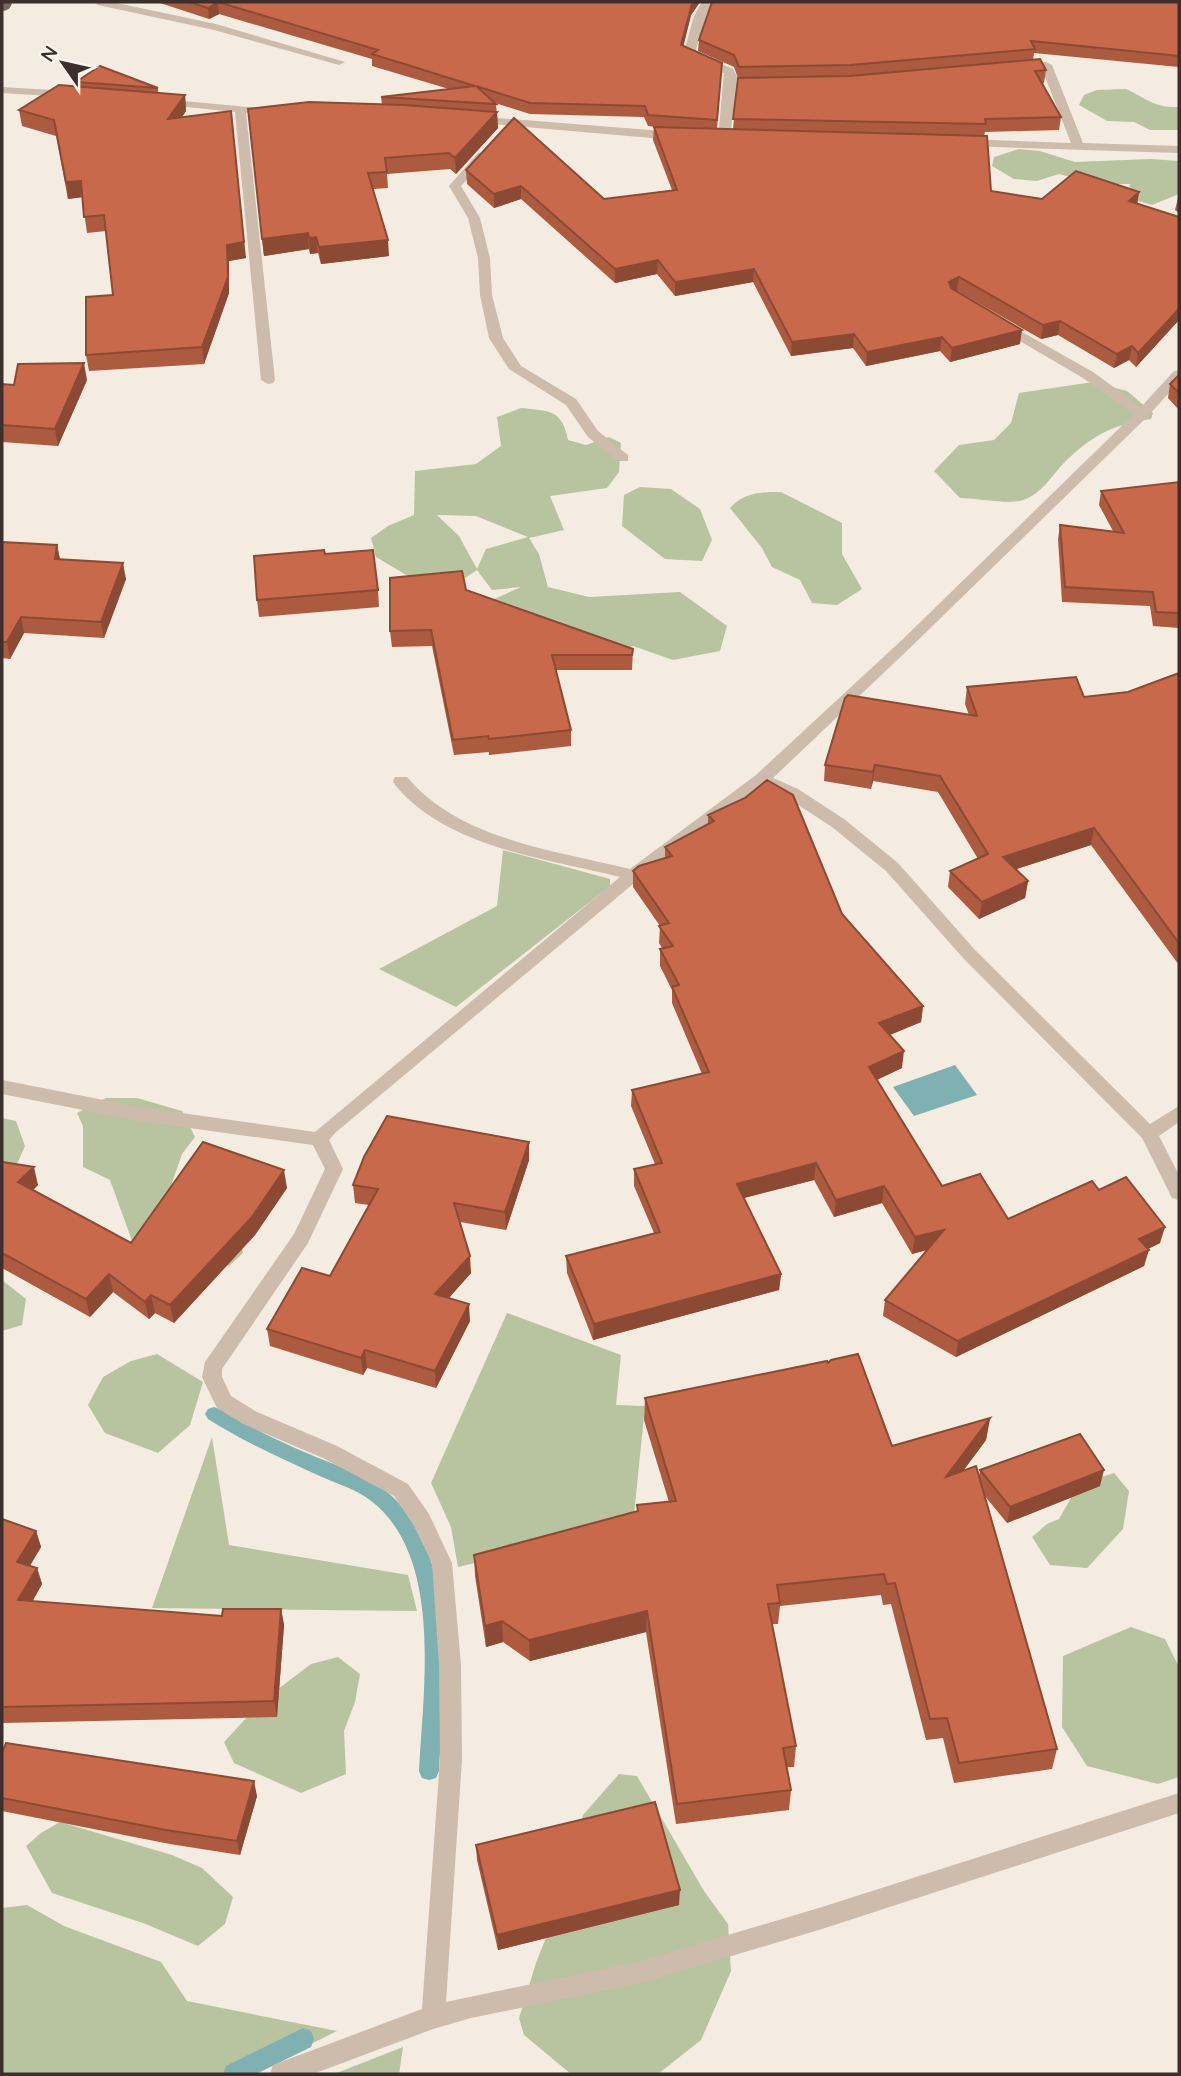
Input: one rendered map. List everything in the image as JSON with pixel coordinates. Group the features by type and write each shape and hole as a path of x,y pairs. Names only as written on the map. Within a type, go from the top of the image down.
{"street":[{"path":"98,2 216,27 339,62"},
{"path":"707,2 695,28 689,55 729,71 736,84 719,138 738,138"},
{"path":"1009,68 1046,65 1078,145"},
{"path":"2,90 86,96"},
{"path":"149,101 279,112"},
{"path":"240,109 268,380"},
{"path":"459,118 682,136"},
{"path":"513,122 455,187 474,218 484,258 486,295 496,338 516,369 571,402 593,434 623,458"},
{"path":"951,143 1179,150"},
{"path":"992,318 1088,375 1142,414"},
{"path":"2,1087 139,1114 319,1139 396,1070 633,875 762,779 1142,414 1179,374"},
{"path":"762,779 792,793 838,824 892,867 970,955 1149,1133 1179,1193"},
{"path":"401,781 420,803 449,821 518,845 633,875"},
{"path":"1149,1133 1179,1113"},
{"path":"319,1139 334,1169 301,1238 212,1368 212,1377 224,1402 241,1413 330,1452 401,1490 422,1520 442,1563 450,1665 450,1759 433,2017"},
{"path":"282,2074 433,2017 471,2006 641,1972 822,1918 1179,1803"}],"green space":[{"path":"1126,89 1157,104 1179,107 1179,130 1150,130 1134,122 1107,121 1079,105 1084,95 1097,90"},
{"path":"1019,149 1040,151 1075,162 1151,159 1179,161 1179,194 1152,205 1128,198 1130,184 1099,184 1059,174 1037,181 1014,179 992,166 994,157"},
{"path":"1093,382 1127,391 1153,413 1151,419 1117,427 1088,442 1069,458 1041,489 1028,498 1007,502 960,498 934,471 959,445 994,440 1011,423 1019,393"},
{"path":"521,408 547,411 562,422 568,440 586,445 609,437 621,443 619,472 607,488 550,496 564,530 529,538 539,554 548,587 589,597 680,592 727,626 720,651 673,660 633,646 608,654 492,600 521,587 492,590 477,570 456,584 413,579 376,557 371,538 388,526 414,515 415,471 476,464 501,446 497,417","holes":["437,515 476,516 528,537 486,549 477,569 459,536"]},
{"path":"640,487 671,489 700,509 712,540 702,561 665,559 622,526 624,495"},
{"path":"781,492 842,523 842,554 862,589 837,605 812,603 800,580 772,567 762,548 730,508 747,496"},
{"path":"503,850 610,879 610,886 456,1007 379,969 497,906"},
{"path":"106,1098 137,1098 182,1111 195,1137 182,1154 166,1200 236,1229 243,1253 229,1266 192,1252 135,1249 110,1180 83,1167 83,1126 77,1113"},
{"path":"2,1118 16,1121 25,1146 8,1184 2,1186"},
{"path":"2,1280 26,1299 22,1325 2,1331"},
{"path":"507,1313 621,1355 616,1405 645,1406 633,1525 458,1567 451,1527 431,1483"},
{"path":"157,1354 203,1382 190,1425 158,1453 105,1433 88,1405 103,1377 131,1361"},
{"path":"212,1437 229,1545 408,1575 417,1611 152,1608"},
{"path":"1114,1473 1129,1491 1123,1529 1087,1568 1050,1565 1032,1537 1047,1524 1059,1519 1079,1484"},
{"path":"1131,1627 1165,1639 1179,1667 1179,1777 1158,1784 1087,1766 1062,1727 1063,1656"},
{"path":"338,1657 360,1674 355,1702 344,1731 346,1774 301,1793 234,1763 224,1742 261,1702 311,1664"},
{"path":"619,1774 637,1776 704,1891 728,1924 731,1971 701,2040 658,2074 571,2074 524,2035 519,2018 536,1963 562,1897 583,1815"},
{"path":"60,1822 172,1855 202,1868 233,1897 225,1924 198,1946 143,1923 52,1893 26,1846"},
{"path":"27,1905 64,1926 161,1962 187,2001 337,2031 251,2074 2,2074 2,1908"},
{"path":"403,2047 399,2074 334,2074"}],"water":[{"path":"955,1065 977,1095 914,1116 893,1087"}],"building":[{"path":"189,2 218,2 208,8"},
{"path":"218,2 693,2 681,45 722,63 717,120 648,115 645,106 530,103 476,86 496,104 381,97 475,86 372,54 378,50"},
{"path":"712,2 1179,2 1179,56 1031,41 1035,49 850,65 739,67 734,55 699,40"},
{"path":"1040,59 1046,70 1035,71 1061,117 985,119 986,124 733,119 738,78 850,76"},
{"path":"100,66 158,88 76,82"},
{"path":"59,85 185,95 168,119 231,111 244,242 227,245 228,277 202,347 86,355 86,297 113,295 104,215 84,217 81,181 66,182 54,120 19,110"},
{"path":"309,102 497,112 455,158 449,153 385,158 387,172 368,173 388,240 319,247 316,237 309,238 308,233 262,239 248,109"},
{"path":"514,118 604,199 677,190 654,127 987,136 991,191 1042,199 1076,171 1139,192 1129,201 1179,217 1179,309 1138,353 1132,346 1117,354 1060,321 1043,325 959,277 949,282 951,288 1022,330 952,348 942,337 867,352 854,334 792,342 754,269 675,282 658,260 615,269 521,186 494,194 466,170"},
{"path":"84,363 55,429 2,425 2,384 14,385 18,364"},
{"path":"1179,375 1179,393 1170,384"},
{"path":"1179,482 1179,613 1156,612 1153,592 1065,587 1060,525 1124,533 1101,491"},
{"path":"2,542 57,545 55,559 123,563 101,622 21,617 7,642 2,642"},
{"path":"324,550 325,554 373,550 378,590 257,600 254,556"},
{"path":"462,571 466,590 633,649 632,655 552,655 571,730 453,740 431,630 390,631 390,578"},
{"path":"1179,673 1179,943 1094,828 1003,857 1028,881 982,902 950,871 988,854 940,776 875,765 873,772 825,765 848,695 977,716 967,687 1076,677 1084,697 1128,692"},
{"path":"767,780 793,795 842,914 923,1006 879,1023 904,1051 869,1067 942,1186 980,1174 1008,1219 1092,1181 1099,1190 1126,1177 1165,1227 1139,1239 1149,1250 958,1341 885,1300 944,1230 915,1237 884,1186 836,1200 816,1163 737,1184 781,1274 594,1324 566,1256 660,1232 634,1169 662,1163 632,1090 709,1072 672,987 679,985 660,949 673,946 659,926 669,923 633,871 639,866 672,856 665,847 714,821 708,815 745,798"},
{"path":"387,1116 529,1142 505,1212 454,1203 470,1256 435,1294 469,1304 435,1371 365,1350 361,1358 267,1329 302,1268 330,1276 378,1189 353,1185 364,1157"},
{"path":"203,1142 284,1170 252,1217 170,1305 151,1295 145,1302 109,1274 86,1299 2,1253 2,1162 34,1167 18,1182 131,1243"},
{"path":"858,1354 892,1446 990,1418 946,1477 976,1466 1057,1749 959,1763 947,1718 930,1719 895,1583 887,1584 884,1574 777,1585 780,1603 768,1604 796,1746 783,1748 791,1790 677,1804 647,1611 529,1640 502,1621 485,1626 474,1555 638,1511 637,1505 676,1501 645,1398 827,1361 828,1363"},
{"path":"1080,1434 1104,1470 1010,1507 980,1470"},
{"path":"2,1519 36,1531 17,1562 37,1568 18,1600 222,1616 223,1609 281,1609 274,1701 2,1707"},
{"path":"6,1743 254,1781 237,1841 2,1798 2,1753"},
{"path":"655,1802 680,1890 497,1935 476,1845"}],"waterway":[{"path":"214,1414 259,1439 372,1491 400,1517 417,1548 427,1583 432,1622 429,1771"},
{"path":"234,2074 303,2039"}]}
